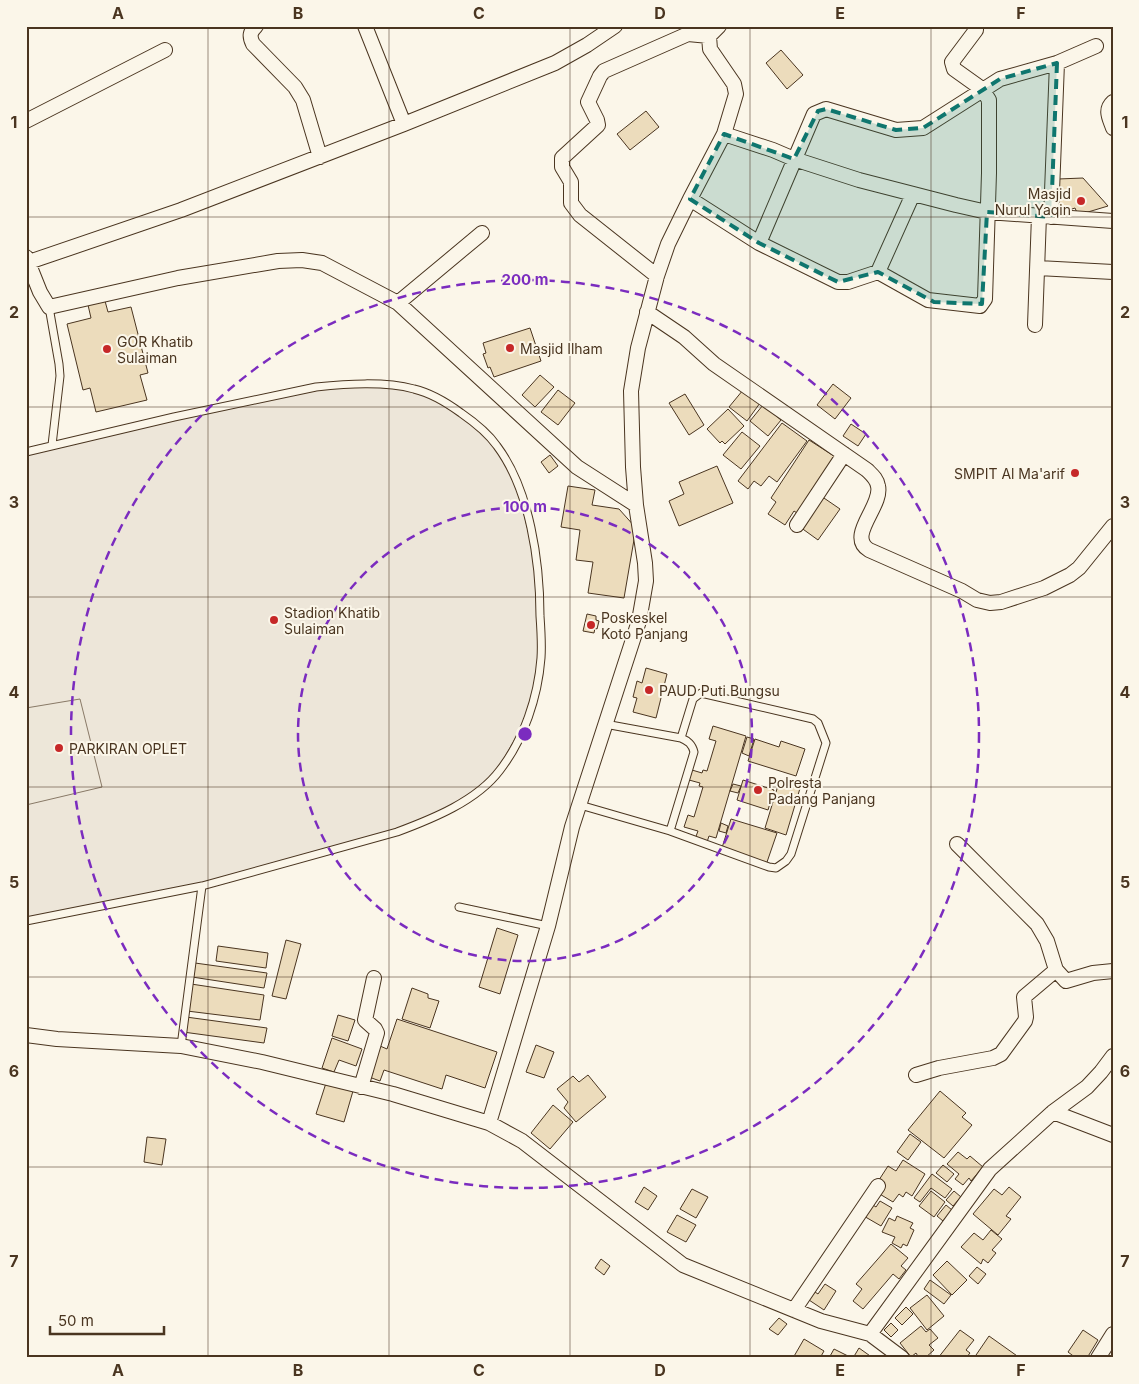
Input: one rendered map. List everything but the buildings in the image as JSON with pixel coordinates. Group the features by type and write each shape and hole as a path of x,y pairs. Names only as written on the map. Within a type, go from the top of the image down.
{"street":[{"path":"256,26 251,31 250,38 253,44 295,87 303,100 320,156"},
{"path":"365,26 404,124"},
{"path":"878,272 928,300 980,306 986,298 989,100 982,89 954,69 952,65 952,59 976,30 976,26"},
{"path":"606,29 554,63 404,124 181,210 27,261 40,292 49,307 178,278 278,261 302,260 322,263 398,303 577,467 636,505"},
{"path":"489,1122 548,926 572,827 639,621 646,581 633,468 631,391 638,348 647,312 668,244 724,134 736,94 736,89 710,48 714,31 688,34 604,71 588,102 598,125 562,158 562,167 571,182 573,206 580,215 657,276"},
{"path":"759,243 814,114 818,111 826,109 896,130 923,128 982,89 1008,76 1057,63 1096,46"},
{"path":"26,121 165,50"},
{"path":"1035,325 1038,268 1045,217 1057,63"},
{"path":"1113,102 1108,109 1113,128"},
{"path":"724,134 773,150 794,160 859,180 987,212 1113,221"},
{"path":"690,199 759,243 838,282 848,282 878,272 913,194"},
{"path":"398,303 482,233"},
{"path":"1038,268 1113,272"},
{"path":"647,312 684,336 714,364 867,470 876,480 878,486 877,498 861,534 862,544 866,548 962,591 977,600 990,603 1001,602 1060,581 1079,568 1113,526"},
{"path":"797,525 844,454"},
{"path":"957,844 1037,924 1047,941 1056,970 1066,981 1093,973 1113,971"},
{"path":"916,1075 939,1068 993,1058 1001,1054 1026,1017 1024,997 1056,970"},
{"path":"362,1086 376,1033 375,1029 365,1020 374,978"},
{"path":"26,1035 57,1039 181,1046 262,1062 362,1086 489,1122 522,1141 683,1265 821,1321 870,1334 902,1358"},
{"path":"870,1334 990,1169 1053,1112 1087,1087 1113,1056"},
{"path":"1053,1112 1113,1135"},
{"path":"794,1310 878,1186"},
{"path":"1098,1358 1113,1334"}],"lane":[{"path":"49,307 60,376 52,445"},
{"path":"26,452 174,416 316,387 358,384 412,388 426,392 469,419 492,440 511,468 530,525 536,555 540,600 541,656 539,675 526,724 517,744 500,771 474,794 428,820 397,832 202,886 26,921"},
{"path":"580,805 670,831 769,867 776,868 786,861 791,854 826,743 818,723 813,719 700,693 693,699 681,738"},
{"path":"606,724 681,738 693,746 694,752 670,831"},
{"path":"181,1046 202,886"},
{"path":"460,906 548,926"}],"highlighted area":[{"path":"1057,63 1051,217 987,212 982,304 934,302 878,272 838,282 759,243 690,199 724,134 794,159 818,111 826,109 896,130 923,128 1000,79"}],"shaded area":[{"path":"340,386 412,390 425,395 451,408 491,441 509,469 521,502 534,555 538,600 538,656 537,675 524,723 498,769 473,793 447,808 397,830 201,884 26,918 26,454 174,419 316,389"},
{"name":"PARKIRAN OPLET","path":"80,699 102,787 26,805 26,708"}],"place":[{"name":"Masjid Nurul Yaqin","path":"1081,201"},
{"name":"Masjid Ilham","path":"510,348"},
{"name":"GOR Khatib Sulaiman","path":"107,349"},
{"name":"SMPIT Al Ma'arif","path":"1075,473"},
{"name":"Stadion Khatib Sulaiman","path":"274,620"},
{"name":"Poskeskel Koto Panjang","path":"591,625"},
{"name":"PAUD Puti Bungsu","path":"649,690"},
{"name":"PARKIRAN OPLET","path":"59,748"},
{"name":"Polresta Padang Panjang","path":"758,790"}]}
